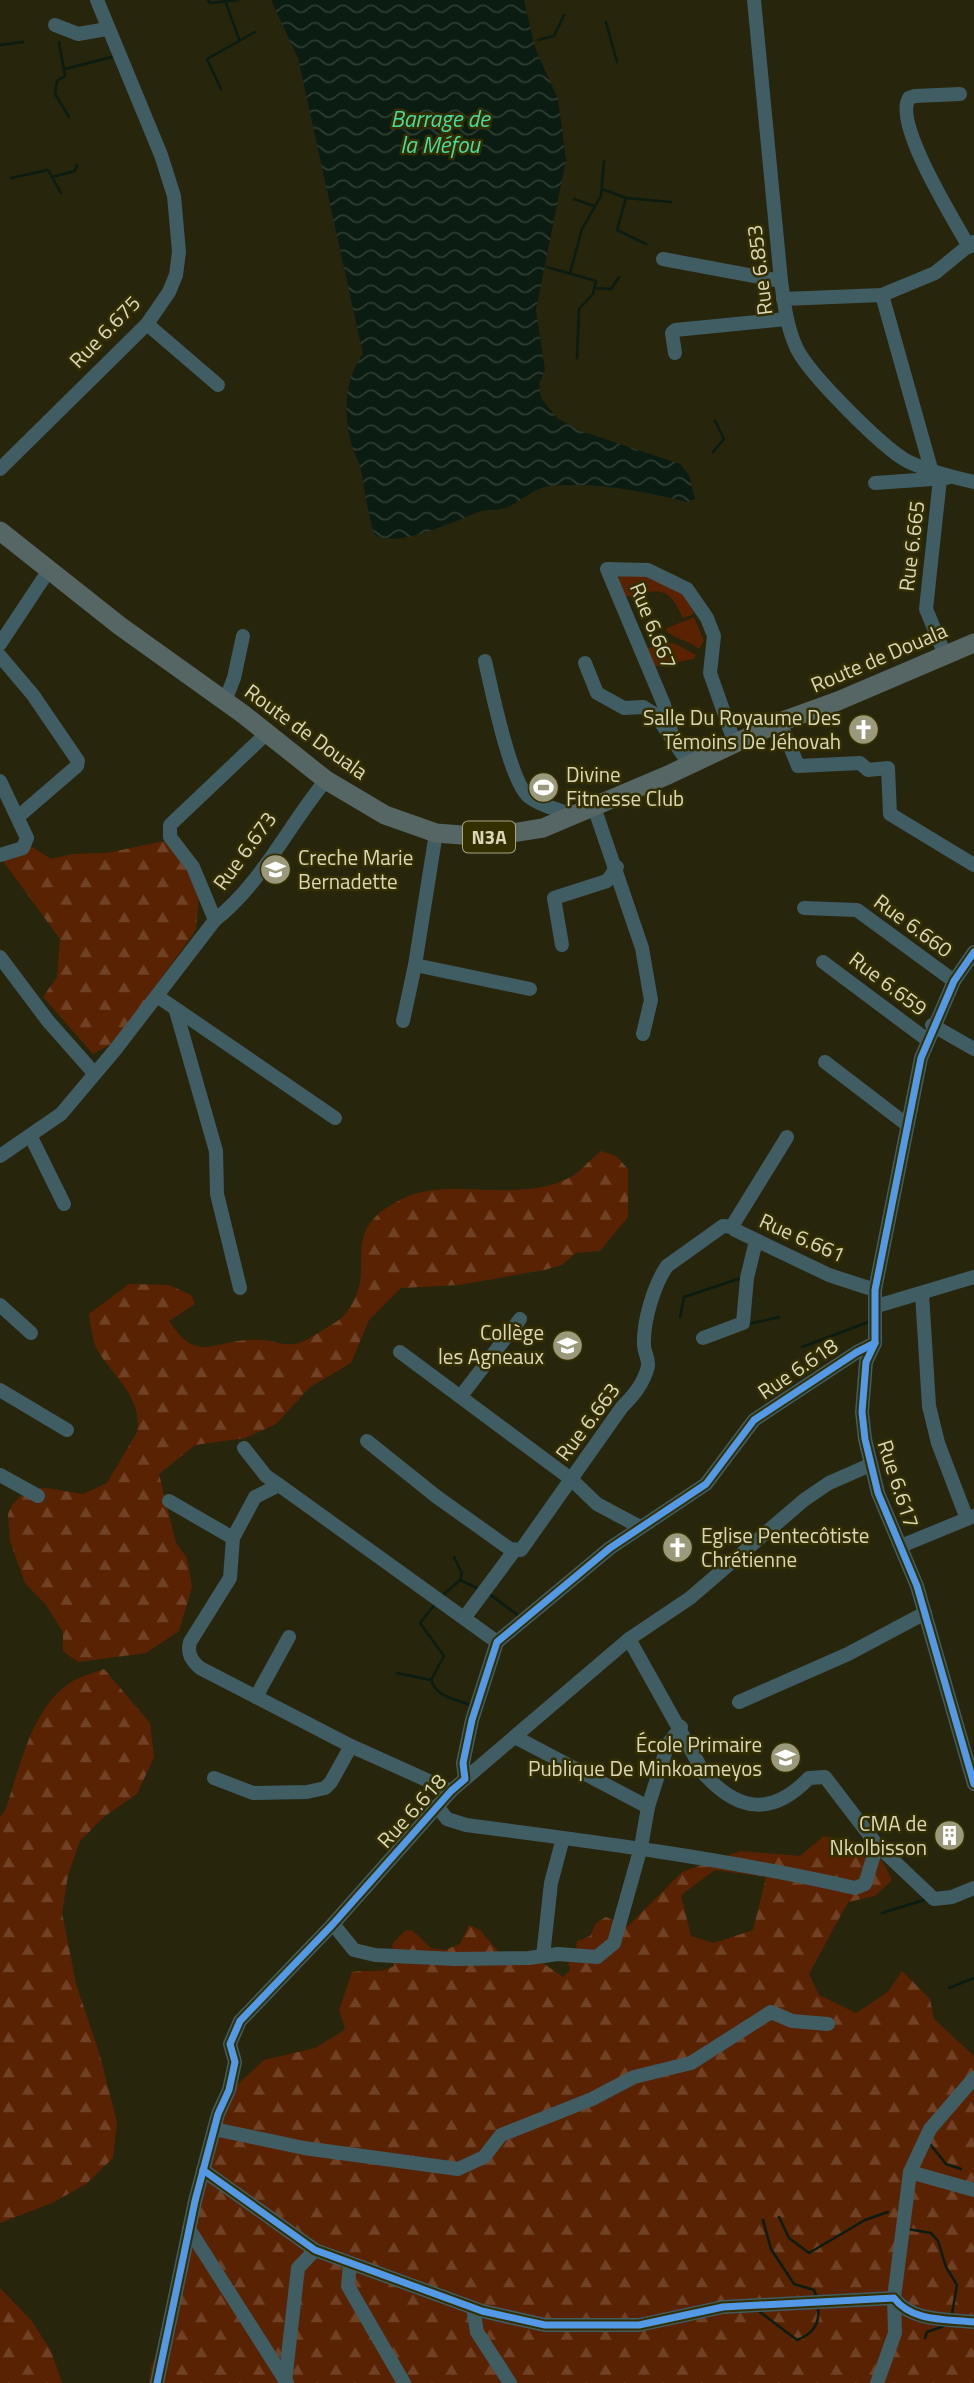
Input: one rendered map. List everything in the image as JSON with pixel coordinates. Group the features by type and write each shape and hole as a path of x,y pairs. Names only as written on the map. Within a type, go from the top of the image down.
{"highway":[{"name":"Route de Douala","path":"1,535 225,701 326,780 384,814 436,833 487,837 515,835 573,815 780,722 838,701 974,643"}],"street":[{"name":"Rue 6.675","path":"0,469 146,324 169,292 176,275 179,252 174,197 162,155 97,0"},
{"name":"Rue 6.853","path":"754,0 783,299 786,319 798,351 837,396 893,450 907,460 941,475 974,482"},
{"path":"55,25 78,34 107,29"},
{"path":"783,299 882,295 935,273 971,244 919,154 905,110 909,98 915,96 960,94"},
{"path":"663,258 781,281"},
{"path":"875,483 941,475 882,295"},
{"path":"675,353 672,333 675,330 786,319"},
{"path":"146,324 218,385"},
{"name":"Rue 6.665","path":"941,475 926,609 945,655"},
{"name":"Rue 6.667","path":"673,738 664,705 607,569 648,570 687,589 707,618 713,636 710,673 735,744"},
{"path":"0,644 49,570"},
{"path":"225,701 234,678 243,636"},
{"path":"0,656 33,695 78,761 77,766 19,816"},
{"path":"485,661 502,731 522,789 534,800 573,815"},
{"path":"585,663 597,693 624,708 643,707 656,715 683,755 706,756"},
{"path":"780,722 798,766 860,763 868,770 888,768 890,814 974,864"},
{"name":"Rue 6.673","path":"267,733 170,825 170,837 193,867 215,920 234,904 254,881 298,814 326,780"},
{"path":"0,781 19,816 27,838 23,848 0,855"},
{"path":"594,807 617,867 650,986 651,1000 643,1034"},
{"path":"403,1021 415,965 436,833"},
{"path":"562,944 554,898 607,881 617,867"},
{"name":"Rue 6.660","path":"804,908 857,910 954,981"},
{"path":"0,1156 61,1114 215,920"},
{"name":"Rue 6.617","path":"974,952 954,981 926,1039 906,1124 875,1290 876,1343 866,1362 863,1402 870,1465 925,1613 974,1784"},
{"path":"0,957 48,1021 94,1073"},
{"name":"Rue 6.659","path":"823,962 926,1039"},
{"path":"415,965 530,989"},
{"path":"157,996 335,1118"},
{"path":"176,1011 216,1151 217,1194 240,1288"},
{"path":"932,1025 974,1049"},
{"path":"825,1062 906,1124"},
{"path":"31,1137 64,1204"},
{"name":"Rue 6.661","path":"787,1137 734,1227 756,1241 829,1275 875,1290"},
{"name":"Rue 6.663","path":"465,1617 514,1551 521,1550 622,1407 638,1391 648,1364 644,1347 645,1330 661,1275 667,1266 723,1226 734,1227"},
{"path":"703,1338 743,1323 747,1278 756,1241"},
{"path":"877,1306 974,1277"},
{"path":"901,1546 971,1518 931,1416 922,1294"},
{"path":"0,1305 31,1333"},
{"path":"461,1396 520,1319"},
{"name":"Rue 6.618","path":"157,2383 203,2170 214,2129 229,2090 235,2062 230,2044 240,2021 333,1924 451,1791 466,1779 463,1763 472,1720 498,1642 574,1575 706,1484 754,1420 857,1352 876,1343"},
{"path":"400,1352 571,1479 597,1504 640,1527"},
{"path":"0,1390 66,1430"},
{"path":"367,1441 437,1497 514,1551"},
{"path":"244,1448 266,1475 279,1485 498,1642"},
{"path":"466,1779 629,1640 690,1598 804,1500 829,1483 870,1465"},
{"path":"0,1475 38,1496"},
{"path":"279,1485 255,1497 233,1538 230,1578 188,1650 192,1660 200,1668 351,1746 451,1791"},
{"path":"169,1501 233,1538"},
{"path":"739,1702 848,1654 925,1613"},
{"path":"256,1697 289,1637"},
{"path":"629,1640 681,1727 705,1776 721,1792 741,1803 763,1804 791,1797 809,1778 825,1777 877,1845 934,1899 952,1897 974,1888"},
{"path":"333,1924 354,1950 375,1955 454,1959 558,1954 597,1957 614,1944 641,1847 648,1807 668,1744 681,1727"},
{"path":"515,1737 648,1807"},
{"path":"214,1778 253,1793 307,1792 325,1788 351,1746"},
{"path":"437,1806 447,1819 466,1825 641,1847 780,1871 855,1888 865,1884 877,1845"},
{"path":"543,1956 551,1883 563,1838"},
{"path":"214,2129 304,2148 458,2169 484,2157 501,2134 592,2099 634,2077 691,2063 771,2012 792,2021 828,2024"},
{"path":"877,2383 895,2333 894,2298 910,2172 930,2130 974,2078"},
{"path":"203,2170 315,2250 473,2308 545,2325 639,2325 723,2307 894,2298"},
{"path":"910,2172 974,2190"},
{"path":"189,2229 286,2382"},
{"path":"286,2382 298,2268 315,2250"},
{"path":"349,2263 348,2286 404,2383"},
{"path":"894,2298 901,2307 914,2314 974,2322"},
{"path":"473,2308 477,2332 510,2383"}],"green space":[{"path":"616,571 652,577 672,585 688,601 694,614 683,618 672,599 661,592 625,597"},
{"path":"694,617 704,641 699,649 665,629"},
{"path":"674,643 696,655 694,659 651,667 642,649"},
{"path":"164,841 188,870 199,897 196,930 115,1042 93,1054 43,997 57,977 60,939 3,861 32,847 51,859 72,854 107,853"},
{"path":"601,1151 616,1156 628,1169 628,1217 600,1251 576,1253 562,1265 544,1270 459,1285 401,1288 369,1320 351,1363 310,1387 276,1424 245,1438 195,1445 159,1474 176,1543 187,1558 192,1587 179,1631 146,1653 78,1662 63,1651 63,1632 46,1605 25,1583 10,1541 8,1514 12,1505 28,1489 46,1488 83,1494 107,1483 137,1432 136,1409 125,1388 96,1347 89,1314 129,1284 169,1285 191,1295 195,1304 169,1321 179,1334 197,1346 248,1340 300,1343 340,1319 355,1298 360,1282 363,1238 369,1225 381,1212 402,1199 421,1192 548,1186 573,1176"},
{"path":"104,1669 150,1723 154,1757 137,1794 105,1816 80,1841 68,1875 62,1913 76,1984 99,2052 117,2122 113,2158 86,2184 52,2203 0,2223 0,1817 5,1811 29,1739 47,1706 73,1681"},
{"path":"824,1836 859,1843 880,1857 892,1880 875,1896 848,1902 809,1974 819,1995 856,2013 888,1992 902,1971 930,1999 934,2019 974,2056 974,2383 149,2383 151,2367 162,2339 221,2122 236,2086 264,2060 315,2048 343,2031 345,2028 339,2010 352,1972 384,1970 394,1966 392,1944 406,1930 413,1931 431,1948 445,1950 460,1944 469,1925 480,1930 503,1957 543,1963 563,1977 570,1970 568,1963 576,1950 577,1941 590,1936 596,1923 606,1917 628,1926 682,1872 741,1851 800,1856","holes":["715,1870 766,1877 753,1930 714,1943 691,1936 681,1895"]},
{"path":"0,2288 31,2320 51,2351 62,2383 0,2383"}],"water":[{"name":"Barrage de la Méfou","path":"271,0 524,0 535,48 558,99 566,160 536,310 545,370 539,384 541,398 557,418 581,431 680,464 689,475 695,499 687,502 602,486 550,486 505,508 481,511 412,536 385,538 375,535 347,422 349,386 363,354 298,58"}],"waterway":[{"path":"208,0 210,3 238,0"},
{"path":"226,3 239,39"},
{"path":"538,40 554,36 564,15"},
{"path":"606,22 617,62"},
{"path":"221,89 207,59 255,32"},
{"path":"0,45 23,42"},
{"path":"59,42 65,76 57,81 55,94 69,117"},
{"path":"65,69 116,56"},
{"path":"570,273 582,229 601,196 604,161"},
{"path":"52,177 75,171 77,165"},
{"path":"11,178 48,170 61,193"},
{"path":"602,189 626,198 671,202"},
{"path":"626,198 617,230 646,244"},
{"path":"574,199 594,206"},
{"path":"547,267 596,281 593,294 579,309 577,358"},
{"path":"594,288 611,289 619,277"},
{"path":"713,452 724,439 715,421"},
{"path":"680,1317 684,1297 741,1278"},
{"path":"749,1324 779,1317"},
{"path":"802,1347 871,1321"},
{"path":"454,1557 462,1573 460,1580"},
{"path":"460,1580 479,1589"},
{"path":"442,1596 460,1580"},
{"path":"488,1593 519,1616"},
{"path":"431,1680 444,1656 420,1623 436,1603"},
{"path":"397,1673 431,1680"},
{"path":"431,1680 442,1694 470,1705"},
{"path":"882,1913 927,1899"},
{"path":"949,1988 974,1978"},
{"path":"930,2144 946,2164 961,2169"},
{"path":"779,2217 789,2238 809,2253 865,2220 888,2212"},
{"path":"763,2220 771,2249 794,2284 814,2290 817,2298"},
{"path":"908,2229 931,2233 938,2241 946,2267 957,2285 952,2314"},
{"path":"760,2312 797,2340 807,2335 814,2327 818,2308"},
{"path":"925,2338 927,2332 944,2326"}],"cycle path":[{"path":"974,952 954,981 921,1058 875,1290 875,1343 866,1362 862,1412 865,1439 878,1493 917,1586 974,1784"},
{"path":"157,2383 195,2201 218,2114 229,2090 235,2062 230,2044 240,2021 465,1779 463,1763 472,1720 497,1642 610,1548 706,1484 754,1420 875,1343"},
{"path":"203,2170 315,2250 482,2311 545,2325 639,2325 723,2307 894,2298 901,2306 920,2315 974,2322"}],"place":[{"name":"Salle Du Royaume Des Témoins De Jéhovah","path":"864,730"},
{"name":"Divine Fitnesse Club","path":"543,787"},
{"name":"Creche Marie Bernadette","path":"275,870"},
{"name":"Collège les Agneaux","path":"567,1345"},
{"name":"Eglise Pentecôtiste Chrétienne","path":"678,1548"},
{"name":"École Primaire Publique De Minkoameyos","path":"785,1757"},
{"name":"CMA de Nkolbisson","path":"950,1836"}]}
